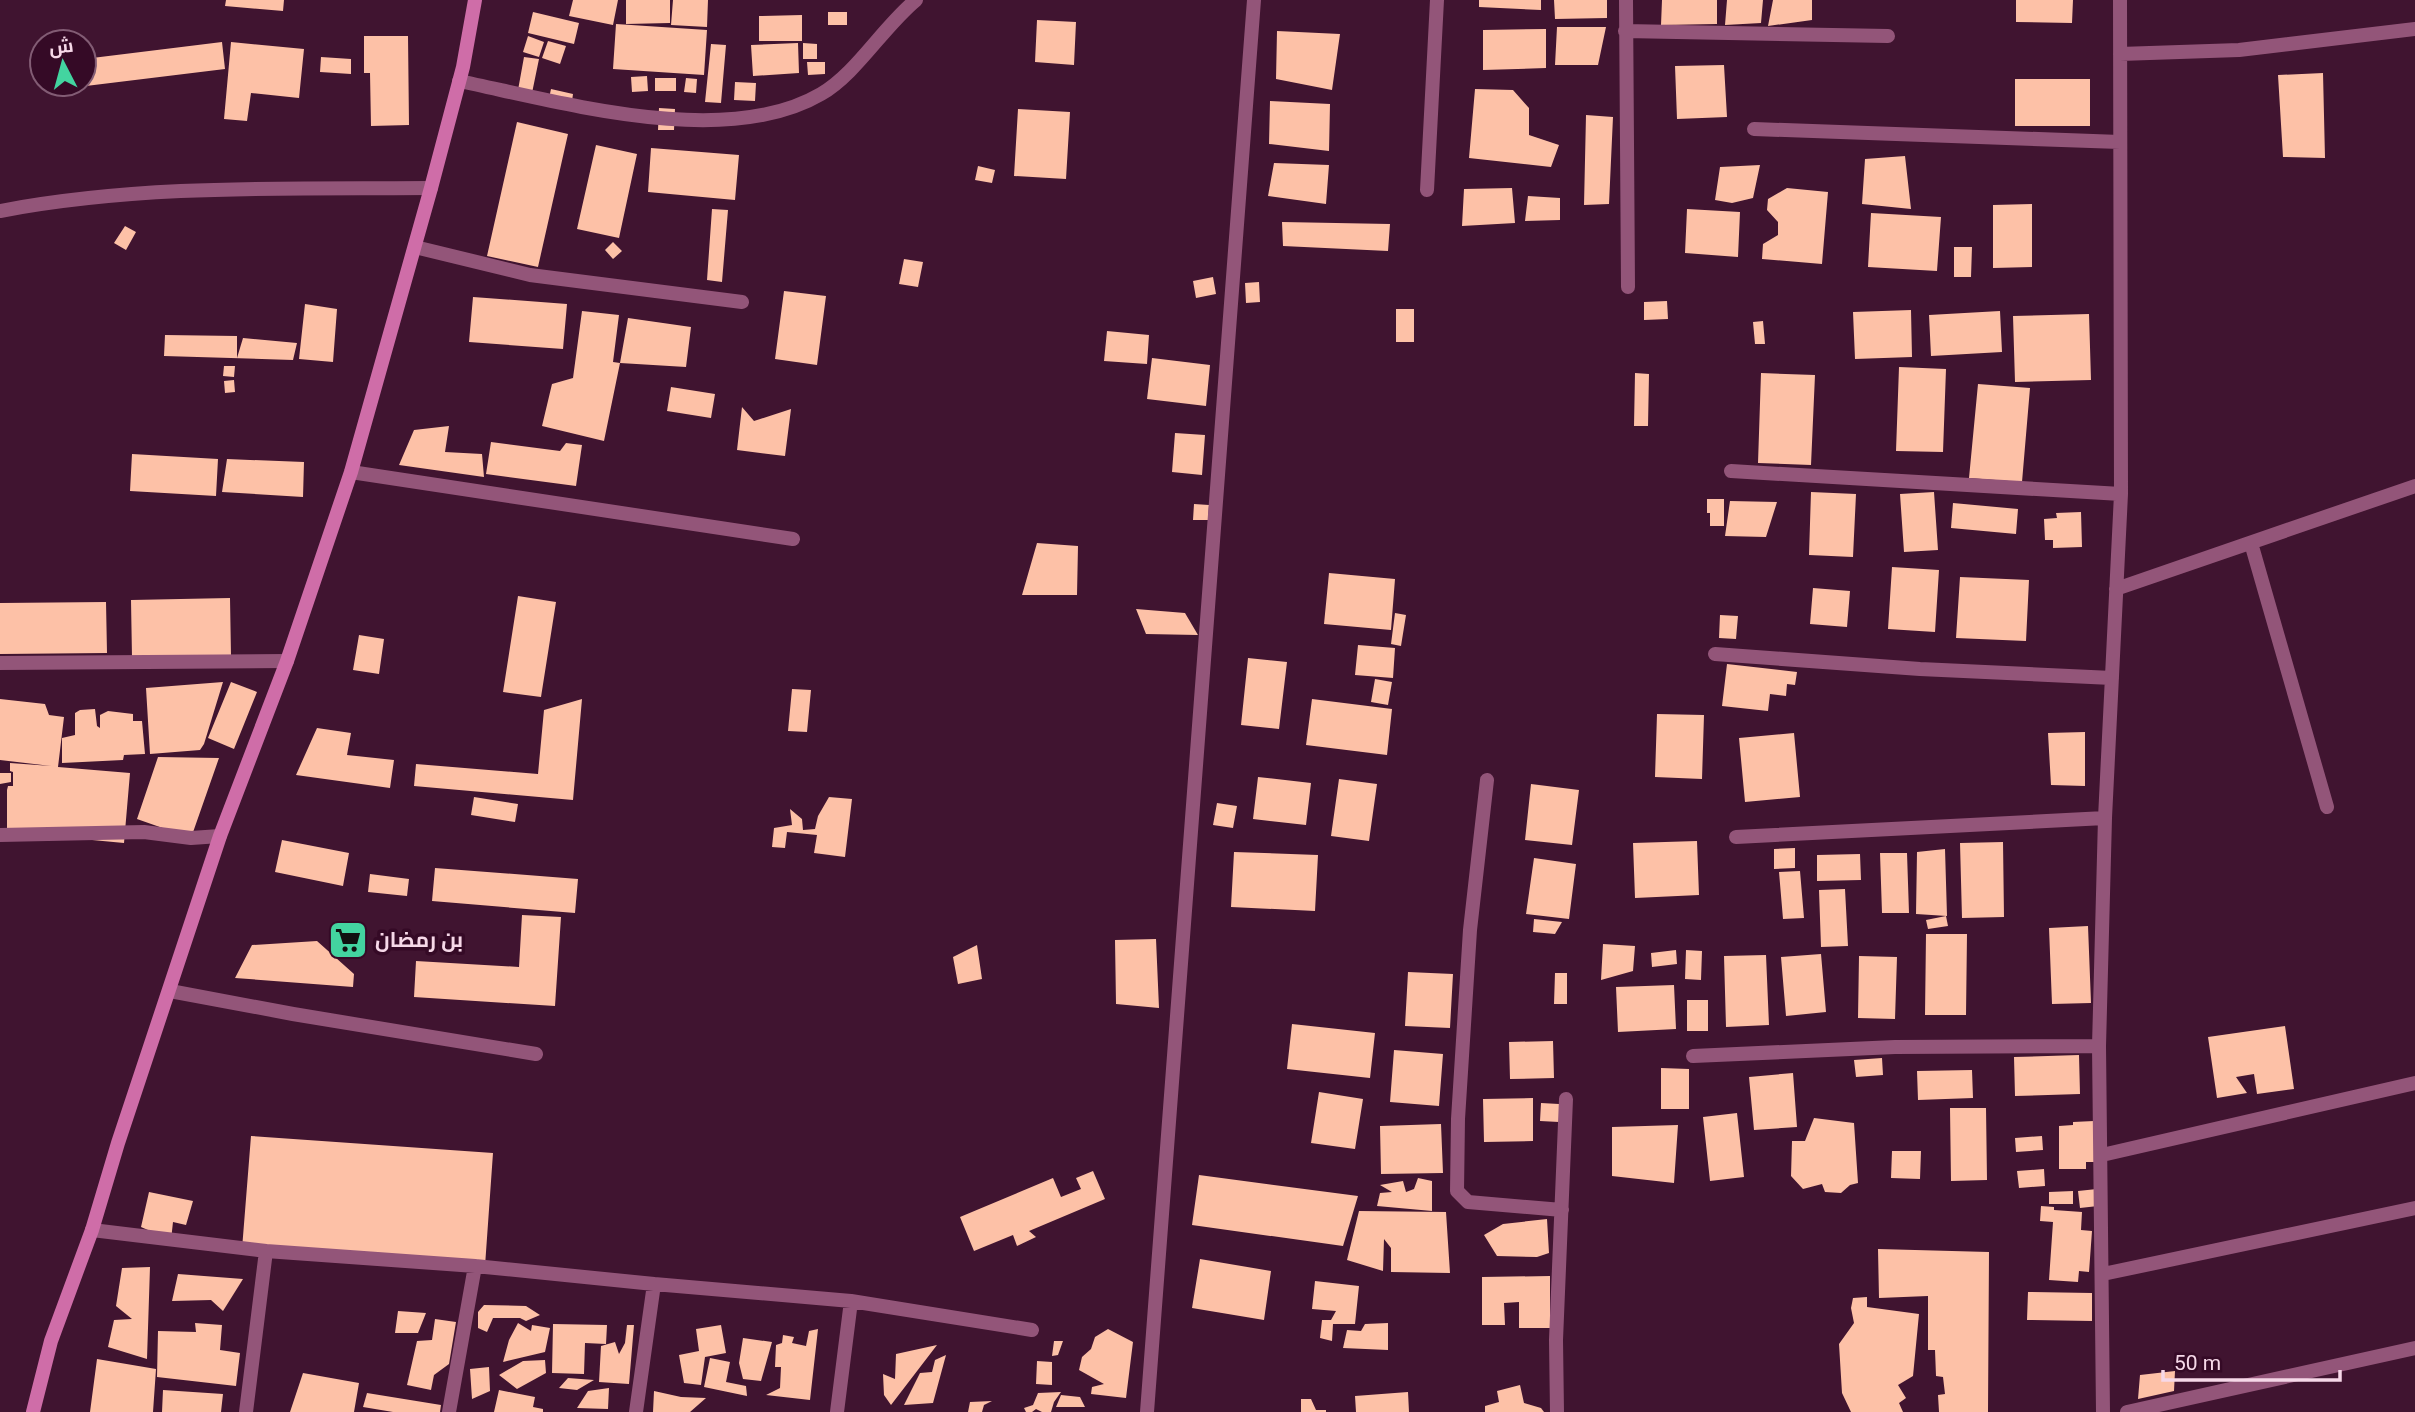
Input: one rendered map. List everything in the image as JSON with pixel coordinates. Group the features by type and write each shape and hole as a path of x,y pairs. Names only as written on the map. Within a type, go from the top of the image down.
{"street":[{"path":"33,1412 51,1340 92,1230 118,1143 220,836 287,661 351,472 431,188 459,81 475,0"},
{"path":"459,81 642,118 710,120 768,114 796,106 822,93 848,71 901,12 916,0"},
{"path":"1147,1412 1254,0"},
{"path":"1427,190 1437,0"},
{"path":"1626,0 1628,287"},
{"path":"2103,1412 2104,1274 2099,1046 2105,818 2121,494 2120,0"},
{"path":"2120,54 2239,50 2415,29"},
{"path":"1625,31 1888,36"},
{"path":"1754,129 2120,142"},
{"path":"0,211 61,200 197,189 431,188"},
{"path":"415,247 530,275 742,302"},
{"path":"1731,471 2121,494"},
{"path":"351,472 793,539"},
{"path":"2116,589 2415,486"},
{"path":"2251,543 2327,807"},
{"path":"1715,654 1920,669 2112,678"},
{"path":"0,663 287,661"},
{"path":"1487,780 1470,930 1458,1119 1457,1191 1468,1202 1562,1210"},
{"path":"1736,837 2105,818"},
{"path":"0,835 144,832 191,838 220,836"},
{"path":"170,991 536,1054"},
{"path":"1693,1056 1895,1047 2099,1046"},
{"path":"2102,1155 2415,1083"},
{"path":"1556,1412 1556,1340 1566,1099"},
{"path":"2104,1274 2415,1208"},
{"path":"92,1230 266,1251 475,1266 851,1301 1032,1330"},
{"path":"246,1412 266,1251"},
{"path":"449,1412 475,1266"},
{"path":"636,1412 654,1284"},
{"path":"837,1412 851,1301"},
{"path":"2127,1412 2415,1348"}],"building":[{"path":"226,0 284,0 283,11 225,6"},
{"path":"573,0 618,0 613,25 569,16"},
{"path":"626,0 670,0 670,23 626,24"},
{"path":"673,0 708,0 707,27 671,25"},
{"path":"1479,0 1541,0 1541,10 1479,7"},
{"path":"1554,0 1607,0 1607,18 1555,19"},
{"path":"1662,0 1717,0 1717,24 1661,25"},
{"path":"1727,0 1763,0 1761,23 1725,25"},
{"path":"1773,0 1812,0 1812,20 1768,26"},
{"path":"2016,0 2073,0 2072,23 2016,22"},
{"path":"533,12 579,23 574,44 528,33"},
{"path":"828,12 847,12 847,25 828,25"},
{"path":"802,15 802,41 759,41 759,16"},
{"path":"1037,20 1076,22 1074,65 1035,62"},
{"path":"616,24 707,30 704,75 613,69"},
{"path":"1557,27 1606,27 1598,65 1555,65"},
{"path":"1546,29 1546,68 1483,70 1483,30"},
{"path":"1277,31 1340,34 1332,90 1276,79"},
{"path":"364,36 408,36 409,125 371,126 370,73 364,73"},
{"path":"528,36 544,42 539,57 523,52"},
{"path":"548,41 566,46 560,64 542,58"},
{"path":"222,42 225,69 98,85 98,57"},
{"path":"231,42 304,49 299,98 251,93 247,121 224,119"},
{"path":"798,43 799,73 753,76 751,45"},
{"path":"803,43 817,44 817,59 803,59"},
{"path":"711,44 726,45 721,103 705,102"},
{"path":"321,57 351,59 351,74 320,72"},
{"path":"524,57 539,59 532,93 518,90"},
{"path":"807,62 825,62 825,74 808,75"},
{"path":"1724,65 1727,117 1677,119 1675,66"},
{"path":"2323,73 2325,158 2283,157 2278,75"},
{"path":"647,76 648,91 632,92 631,77"},
{"path":"655,78 676,78 676,91 655,91"},
{"path":"686,78 697,79 696,93 684,92"},
{"path":"2015,79 2090,79 2090,126 2015,126"},
{"path":"735,82 756,83 755,101 734,100"},
{"path":"551,89 573,94 571,108 548,103"},
{"path":"1475,89 1513,90 1529,108 1529,135 1559,145 1551,167 1469,158"},
{"path":"1270,101 1330,104 1329,151 1269,144"},
{"path":"659,108 675,109 674,130 658,130"},
{"path":"1018,109 1070,112 1066,179 1014,176"},
{"path":"1586,115 1613,117 1609,204 1584,205"},
{"path":"517,122 568,134 538,267 487,256"},
{"path":"596,145 637,154 619,238 577,229"},
{"path":"651,148 739,155 735,200 648,192"},
{"path":"1905,156 1911,209 1862,204 1865,159"},
{"path":"1274,163 1329,165 1326,204 1268,196"},
{"path":"1760,165 1753,198 1732,203 1715,200 1720,167"},
{"path":"978,166 995,170 992,183 975,180"},
{"path":"1512,188 1515,223 1462,226 1464,189"},
{"path":"1787,188 1828,192 1822,264 1762,259 1763,244 1778,235 1778,222 1767,210 1768,199"},
{"path":"1528,196 1560,198 1560,220 1525,221"},
{"path":"2032,204 2032,267 1993,268 1993,205"},
{"path":"712,209 728,210 722,282 707,280"},
{"path":"1687,209 1740,212 1738,257 1685,253"},
{"path":"1871,213 1941,217 1937,271 1868,267"},
{"path":"1282,222 1390,224 1388,251 1283,246"},
{"path":"125,226 136,232 126,250 114,243"},
{"path":"613,242 622,251 613,259 605,250"},
{"path":"1954,247 1972,247 1971,277 1954,277"},
{"path":"904,259 923,262 918,287 899,284"},
{"path":"1213,277 1216,294 1196,298 1193,281"},
{"path":"1259,282 1260,302 1246,303 1245,283"},
{"path":"784,291 826,296 817,365 775,359"},
{"path":"473,297 567,304 563,349 469,342"},
{"path":"1667,301 1668,319 1644,320 1644,302"},
{"path":"305,304 337,309 333,362 299,359"},
{"path":"1396,309 1414,309 1414,342 1396,342"},
{"path":"1911,310 1912,357 1855,359 1853,312"},
{"path":"582,311 619,315 613,362 620,363 604,441 542,426 552,384 573,378"},
{"path":"2000,311 2002,352 1931,356 1929,315"},
{"path":"2089,314 2091,380 2015,382 2013,316"},
{"path":"628,318 691,327 686,367 620,363"},
{"path":"1763,321 1765,344 1755,344 1753,322"},
{"path":"1107,331 1149,335 1147,364 1104,361"},
{"path":"165,335 237,336 237,358 243,338 297,343 293,360 164,356"},
{"path":"1152,358 1210,365 1206,406 1147,399"},
{"path":"224,366 235,366 234,377 223,376"},
{"path":"1899,367 1946,369 1943,452 1896,451"},
{"path":"1635,373 1649,374 1648,426 1634,426"},
{"path":"1761,373 1815,375 1811,465 1758,463"},
{"path":"234,380 235,392 225,393 224,381"},
{"path":"1978,384 2030,388 2022,482 1969,478"},
{"path":"671,387 715,394 711,418 667,411"},
{"path":"742,407 754,421 791,409 785,456 737,450"},
{"path":"449,426 445,452 482,454 484,477 399,465 414,430"},
{"path":"1175,433 1205,435 1202,475 1172,472"},
{"path":"491,442 560,451 566,443 582,445 576,486 486,474"},
{"path":"132,454 218,459 216,496 130,491"},
{"path":"227,459 304,462 303,497 222,492"},
{"path":"1811,492 1856,494 1853,557 1809,555"},
{"path":"1934,492 1938,550 1904,552 1900,494"},
{"path":"1707,499 1724,499 1724,526 1710,526"},
{"path":"1730,501 1777,502 1766,537 1725,536"},
{"path":"1953,503 2018,509 2016,534 1951,528"},
{"path":"1194,504 1209,505 1208,520 1193,520"},
{"path":"2081,512 2082,547 2053,548 2053,540 2045,540 2044,519 2057,518 2056,513"},
{"path":"1037,543 1078,546 1077,595 1022,595"},
{"path":"1892,567 1939,570 1935,632 1888,629"},
{"path":"1329,573 1395,579 1391,630 1324,624"},
{"path":"1960,577 2029,580 2026,641 1956,638"},
{"path":"1813,588 1850,591 1847,627 1810,624"},
{"path":"518,596 556,602 541,697 503,692"},
{"path":"230,598 231,656 132,658 131,600"},
{"path":"106,602 107,653 0,654 0,603"},
{"path":"1136,609 1185,613 1198,635 1146,634"},
{"path":"1395,613 1406,615 1401,646 1391,644"},
{"path":"1720,615 1738,616 1736,639 1719,638"},
{"path":"359,635 384,639 379,674 353,670"},
{"path":"1358,645 1395,648 1393,678 1355,675"},
{"path":"1248,658 1287,662 1279,729 1241,725"},
{"path":"1727,664 1797,672 1795,685 1787,684 1786,696 1770,694 1768,711 1722,706"},
{"path":"1375,679 1392,682 1388,705 1371,702"},
{"path":"223,682 200,750 150,754 146,688"},
{"path":"231,682 257,692 234,749 208,738"},
{"path":"792,689 811,690 807,732 788,731"},
{"path":"0,699 45,704 49,715 64,717 58,767 130,773 124,843 7,832 7,790 8,786 13,786 10,763 51,766 0,760"},
{"path":"582,699 573,800 414,786 416,764 538,774 544,710"},
{"path":"1312,699 1392,709 1387,755 1306,745"},
{"path":"95,709 97,726 100,728 100,715 108,711 133,714 133,721 142,721 145,754 124,755 123,760 62,763 62,738 75,735 75,713"},
{"path":"1657,714 1704,715 1702,779 1655,777"},
{"path":"317,728 351,733 347,755 394,760 390,788 296,775"},
{"path":"2085,732 2085,786 2051,785 2048,733"},
{"path":"1794,733 1800,797 1745,802 1739,738"},
{"path":"158,757 219,758 191,838 137,819"},
{"path":"0,773 11,773 11,782 0,784"},
{"path":"1258,777 1311,783 1306,825 1253,819"},
{"path":"1339,779 1377,784 1369,841 1331,836"},
{"path":"1531,784 1579,790 1572,845 1525,840"},
{"path":"474,797 518,804 515,822 471,815"},
{"path":"829,797 852,799 845,857 814,853 817,835 787,832 785,848 772,847 774,828 792,825 790,809 802,819 803,830 815,829 818,816"},
{"path":"1217,803 1237,806 1233,828 1213,825"},
{"path":"282,840 349,853 343,886 275,872"},
{"path":"1697,841 1699,895 1635,898 1633,843"},
{"path":"2003,842 2004,917 1962,918 1960,843"},
{"path":"1795,848 1795,868 1774,869 1774,849"},
{"path":"1945,849 1947,916 1916,914 1917,852"},
{"path":"1234,852 1318,855 1315,911 1231,907"},
{"path":"1880,853 1907,853 1909,913 1882,913"},
{"path":"1860,854 1861,880 1817,881 1817,855"},
{"path":"1534,858 1576,864 1569,919 1526,914"},
{"path":"435,868 578,879 575,913 432,901"},
{"path":"1800,871 1804,918 1783,919 1779,872"},
{"path":"370,874 409,879 407,896 368,892"},
{"path":"1845,889 1848,946 1821,947 1819,890"},
{"path":"522,915 561,917 555,1006 414,997 416,961 519,967"},
{"path":"1946,916 1948,926 1928,929 1926,920"},
{"path":"1534,919 1562,922 1555,934 1533,932"},
{"path":"2088,926 2091,1003 2052,1004 2049,928"},
{"path":"1926,934 1967,934 1966,1015 1925,1015"},
{"path":"1156,939 1159,1008 1116,1004 1115,940"},
{"path":"317,941 354,974 353,987 235,978 252,945"},
{"path":"1603,944 1635,946 1633,971 1601,980"},
{"path":"977,945 982,979 958,984 953,957"},
{"path":"1676,950 1677,964 1652,967 1651,953"},
{"path":"1686,950 1702,951 1701,980 1685,979"},
{"path":"1821,954 1826,1012 1786,1016 1781,957"},
{"path":"1766,955 1769,1025 1726,1027 1724,956"},
{"path":"1859,956 1897,957 1895,1019 1858,1018"},
{"path":"1408,972 1453,974 1450,1028 1405,1026"},
{"path":"1555,973 1567,973 1567,1004 1554,1004"},
{"path":"1674,985 1676,1029 1618,1032 1616,987"},
{"path":"1687,1000 1708,1000 1708,1031 1687,1031"},
{"path":"1292,1024 1375,1033 1370,1078 1287,1069"},
{"path":"2285,1026 2294,1089 2257,1094 2254,1074 2236,1077 2247,1093 2217,1098 2208,1037"},
{"path":"1553,1041 1554,1078 1510,1079 1509,1042"},
{"path":"1394,1050 1443,1054 1439,1106 1390,1102"},
{"path":"2079,1055 2080,1094 2015,1096 2014,1057"},
{"path":"1882,1058 1883,1075 1856,1077 1854,1060"},
{"path":"1661,1068 1689,1069 1689,1109 1661,1109"},
{"path":"1972,1070 1973,1098 1918,1100 1917,1071"},
{"path":"1793,1073 1797,1127 1754,1130 1749,1077"},
{"path":"1319,1092 1363,1099 1355,1149 1311,1143"},
{"path":"1533,1098 1533,1141 1484,1142 1483,1099"},
{"path":"1541,1103 1559,1104 1559,1122 1540,1121"},
{"path":"1950,1108 1986,1108 1987,1180 1951,1181"},
{"path":"1737,1113 1744,1177 1710,1181 1703,1117"},
{"path":"1814,1118 1854,1123 1858,1183 1850,1185 1841,1193 1825,1192 1822,1184 1803,1189 1791,1176 1792,1141 1805,1141"},
{"path":"2094,1121 2095,1162 2086,1162 2086,1169 2059,1169 2059,1126"},
{"path":"1441,1124 1443,1173 1381,1174 1380,1126"},
{"path":"1678,1125 1674,1183 1612,1176 1612,1127"},
{"path":"251,1136 493,1153 485,1266 242,1249"},
{"path":"2042,1136 2043,1150 2016,1152 2015,1138"},
{"path":"1892,1151 1921,1151 1920,1179 1891,1178"},
{"path":"2044,1169 2045,1186 2019,1188 2017,1171"},
{"path":"1093,1171 1105,1199 1029,1231 1036,1237 1017,1246 1013,1235 974,1251 960,1217 1053,1178 1061,1197 1081,1189 1076,1178"},
{"path":"1199,1175 1358,1196 1343,1246 1192,1225"},
{"path":"1418,1178 1432,1181 1432,1211 1377,1206 1380,1193 1392,1192 1380,1185 1403,1181 1406,1192 1414,1189"},
{"path":"2097,1189 2098,1206 2080,1208 2078,1191"},
{"path":"2073,1191 2073,1204 2049,1204 2049,1192"},
{"path":"149,1192 193,1201 186,1225 173,1222 171,1240 141,1227"},
{"path":"2041,1206 2082,1212 2081,1230 2092,1231 2089,1272 2079,1271 2078,1282 2049,1280 2053,1222 2040,1221"},
{"path":"1359,1211 1446,1212 1450,1273 1391,1272 1391,1248 1384,1239 1383,1271 1347,1260"},
{"path":"1547,1219 1549,1253 1537,1257 1497,1256 1484,1235 1503,1224"},
{"path":"1878,1249 1989,1252 1988,1412 1939,1412 1938,1395 1945,1394 1943,1377 1936,1376 1935,1350 1928,1350 1928,1296 1879,1298"},
{"path":"1200,1259 1271,1271 1264,1320 1192,1308"},
{"path":"150,1267 147,1359 108,1347 114,1320 132,1319 116,1306 122,1268"},
{"path":"178,1274 243,1279 223,1311 211,1300 172,1301"},
{"path":"1550,1276 1550,1328 1519,1328 1519,1302 1504,1303 1505,1325 1482,1325 1482,1277"},
{"path":"1315,1281 1359,1286 1355,1324 1333,1324 1332,1341 1320,1338 1322,1320 1331,1320 1336,1311 1312,1309"},
{"path":"2028,1292 2092,1293 2092,1321 2027,1320"},
{"path":"1867,1297 1867,1307 1919,1314 1913,1376 1898,1385 1906,1398 1899,1403 1903,1412 1851,1412 1842,1393 1839,1344 1854,1323 1851,1308 1853,1298"},
{"path":"484,1305 526,1306 540,1315 526,1321 520,1318 493,1318 487,1332 478,1328 478,1312"},
{"path":"398,1311 426,1313 418,1333 395,1333"},
{"path":"435,1319 456,1322 449,1364 434,1375 431,1390 407,1385 417,1341 432,1340"},
{"path":"195,1323 222,1325 220,1350 240,1353 236,1386 157,1377 158,1331 196,1332"},
{"path":"518,1323 531,1331 532,1325 550,1328 545,1352 503,1362 509,1340"},
{"path":"1388,1323 1388,1350 1343,1348 1347,1330 1361,1331 1365,1324"},
{"path":"553,1324 607,1325 606,1344 585,1343 584,1374 552,1373"},
{"path":"627,1325 634,1325 629,1384 599,1382 601,1346 615,1342 619,1354 625,1343"},
{"path":"721,1325 726,1353 705,1357 701,1385 684,1383 679,1355 699,1351 696,1329"},
{"path":"818,1329 810,1400 766,1395 780,1388 781,1367 775,1367 776,1345 782,1343 783,1335 794,1337 792,1343 806,1346 809,1331"},
{"path":"1108,1329 1133,1342 1126,1398 1091,1394 1092,1387 1104,1384 1079,1370 1082,1357 1091,1349 1095,1337"},
{"path":"743,1338 772,1342 761,1381 743,1379 739,1363"},
{"path":"1054,1341 1063,1341 1058,1355 1052,1356"},
{"path":"937,1345 891,1405 884,1395 883,1374 895,1379 896,1354"},
{"path":"946,1355 933,1403 904,1405 920,1373 932,1372 935,1360"},
{"path":"710,1358 730,1362 726,1382 746,1386 747,1396 704,1387"},
{"path":"97,1359 156,1369 153,1412 90,1412"},
{"path":"545,1360 546,1373 517,1389 499,1375 523,1361"},
{"path":"1037,1361 1052,1362 1052,1385 1036,1384"},
{"path":"489,1367 490,1391 472,1399 470,1369"},
{"path":"2175,1371 2174,1391 2138,1399 2140,1375"},
{"path":"303,1373 359,1383 354,1412 290,1412"},
{"path":"568,1378 594,1380 577,1390 559,1388"},
{"path":"1520,1385 1524,1403 1541,1408 1544,1412 1485,1412 1485,1406 1499,1402 1497,1391"},
{"path":"609,1388 608,1409 577,1408 588,1391"},
{"path":"163,1390 223,1394 221,1412 162,1412"},
{"path":"499,1390 535,1397 533,1407 543,1409 543,1412 494,1412"},
{"path":"654,1391 681,1397 706,1398 690,1412 653,1412"},
{"path":"1061,1392 1051,1412 1036,1409 1026,1412 1024,1408 1033,1405 1038,1393"},
{"path":"1408,1392 1409,1412 1356,1412 1355,1396"},
{"path":"367,1393 441,1405 440,1412 393,1412 363,1407"},
{"path":"1061,1395 1080,1397 1085,1407 1056,1407"},
{"path":"1301,1399 1311,1399 1316,1410 1326,1412 1301,1412"},
{"path":"992,1401 984,1405 982,1412 968,1412 970,1402"}],"place":[{"name":"بن رمضان","path":"348,940"}]}
